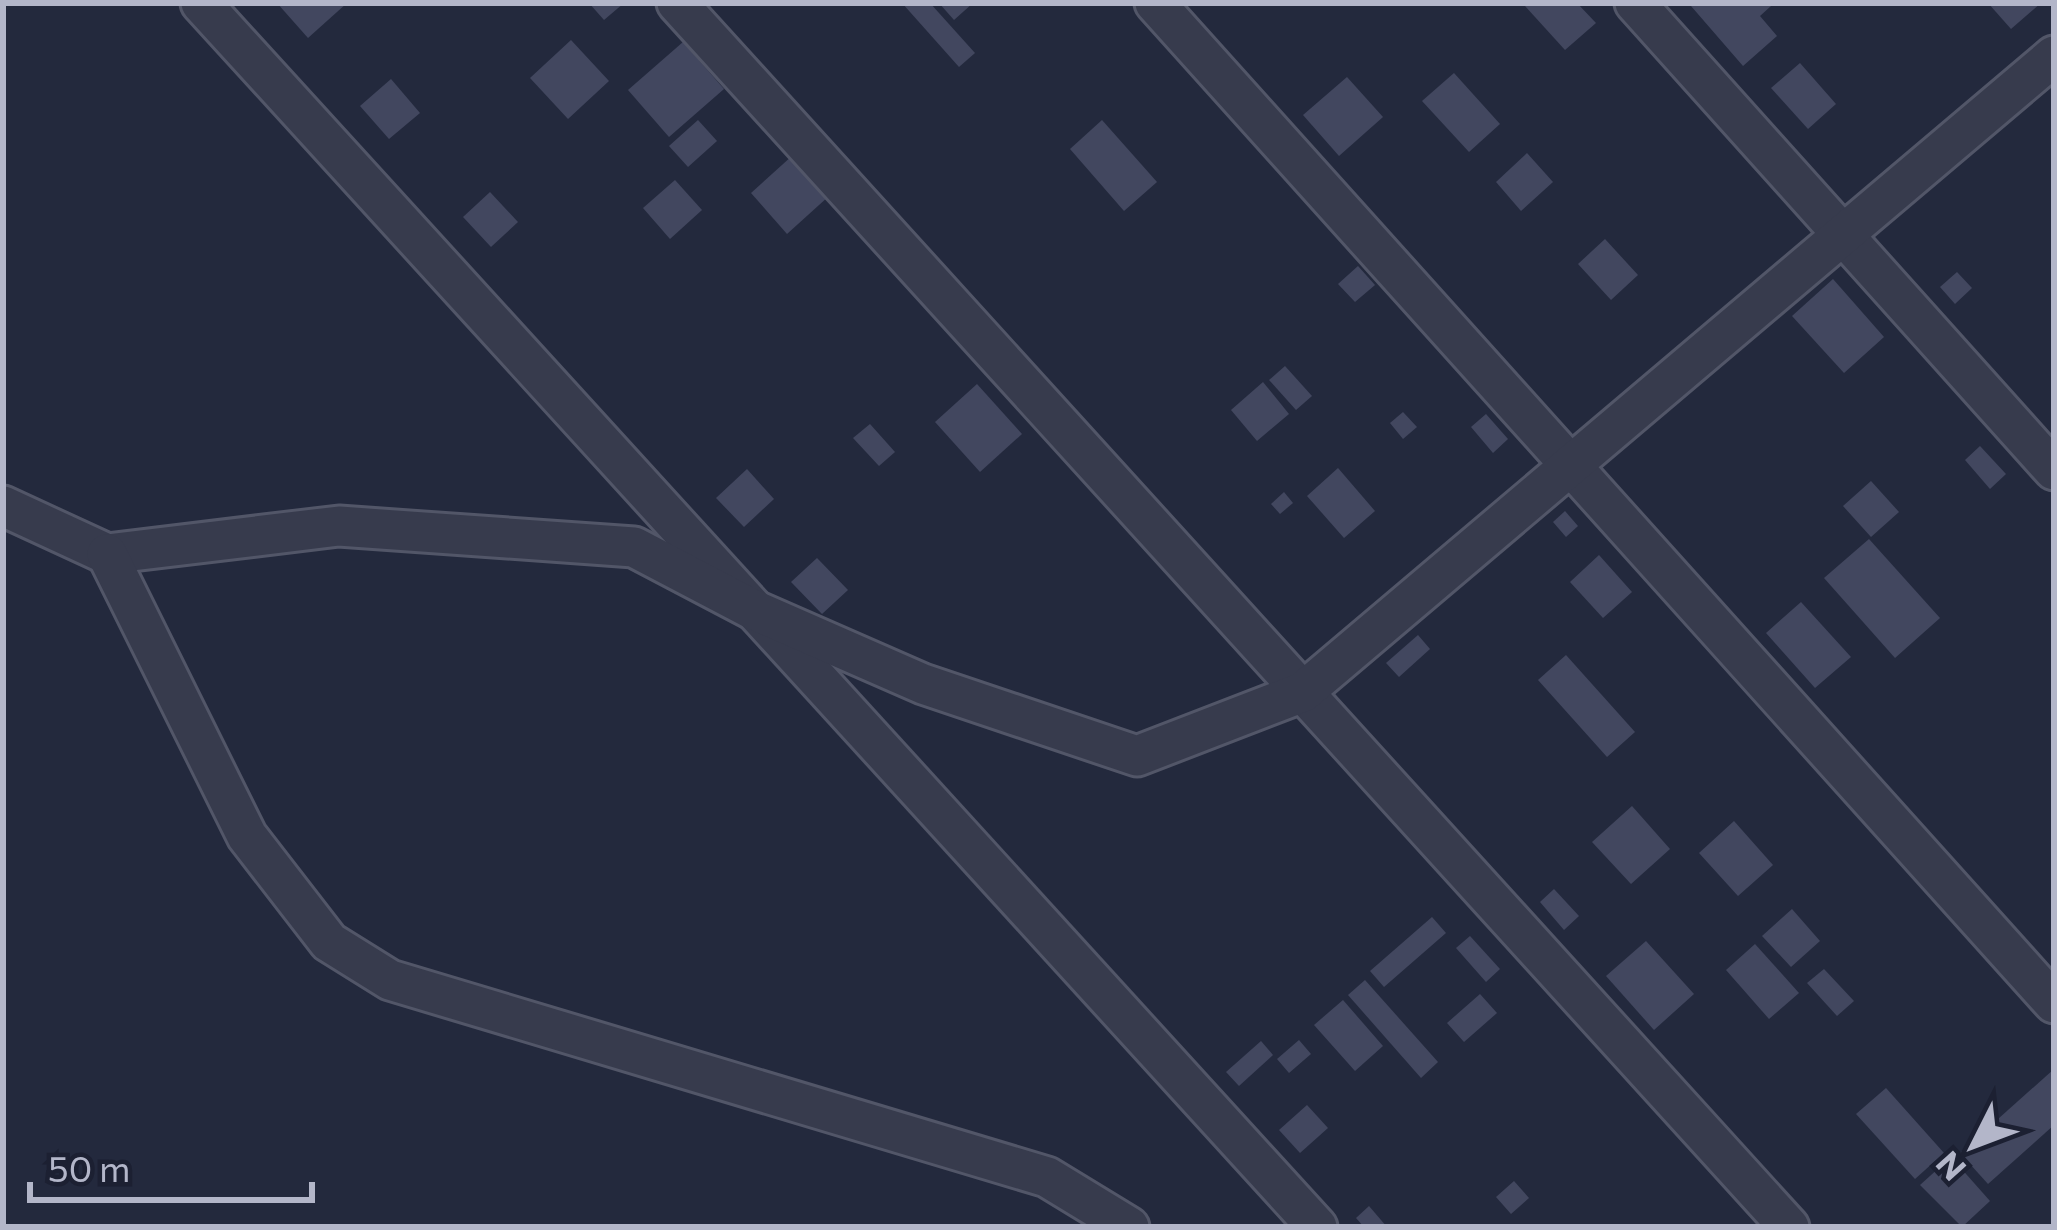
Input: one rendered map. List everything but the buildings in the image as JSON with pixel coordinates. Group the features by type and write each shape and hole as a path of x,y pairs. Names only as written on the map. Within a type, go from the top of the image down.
{"street":[{"path":"201,3 1317,1227"},
{"path":"677,3 1789,1227"},
{"path":"1155,3 2054,1003"},
{"path":"1635,3 2054,470"},
{"path":"3,506 107,554 339,526 634,548 754,610 923,684 1137,756 1303,692 2054,56"},
{"path":"107,554 247,836 329,942 390,980 1047,1178 1129,1227"}]}
